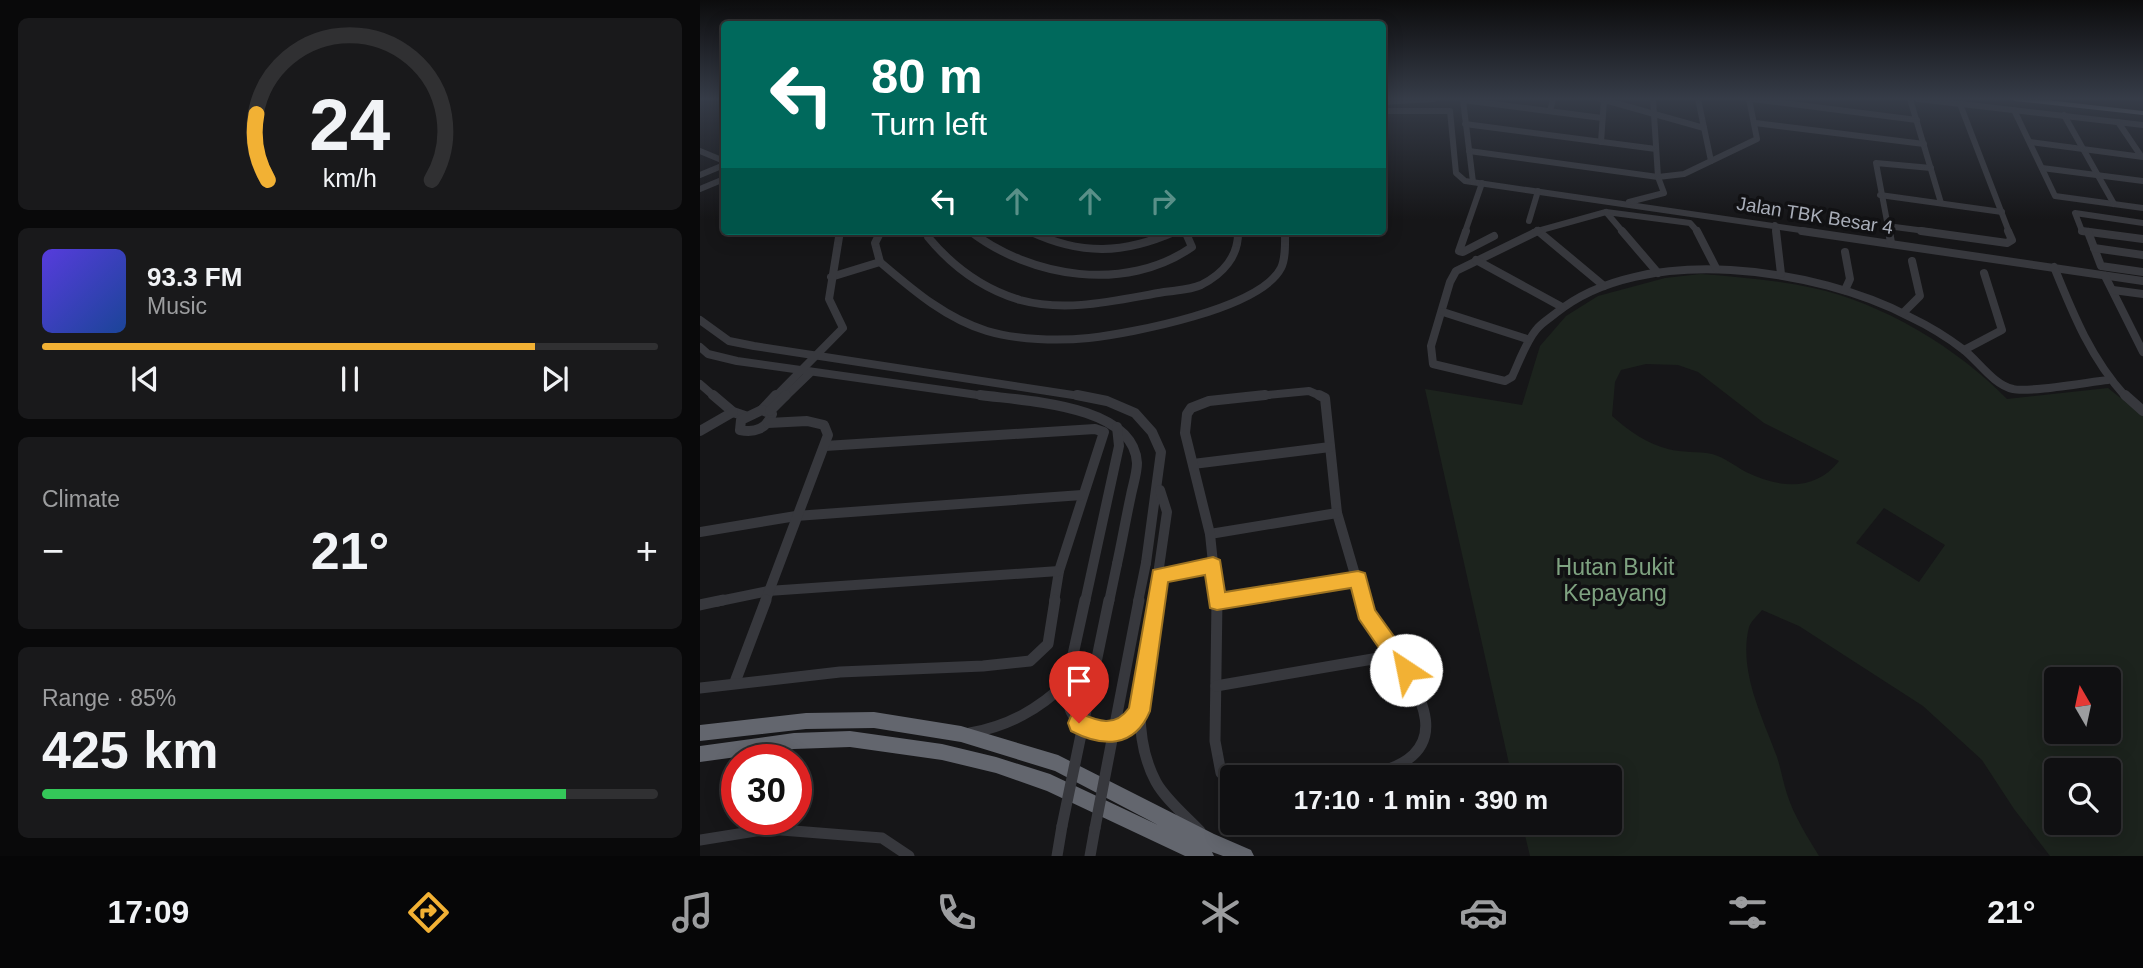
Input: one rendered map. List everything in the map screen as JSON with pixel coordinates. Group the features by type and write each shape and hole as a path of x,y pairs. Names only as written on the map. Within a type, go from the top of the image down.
{"highway":[{"path":"700,733 806,721 874,720 961,734 1058,763 1206,848"},
{"path":"700,754 794,741 850,738 942,752 996,765 1050,783 1206,848 1245,856"}],"street":[{"path":"1453,139 1456,173 1465,181 1473,182 1467,139"},
{"path":"1578,139 1656,149"},
{"path":"1627,203 1664,193 1658,177 1655,139"},
{"path":"1706,139 1711,161"},
{"path":"1469,150 1658,177 1684,174 1758,139"},
{"path":"1882,139 1924,144"},
{"path":"1923,139 1941,203"},
{"path":"1887,226 2007,243 2012,240 1973,139"},
{"path":"2028,139 2055,196 2143,208"},
{"path":"2077,139 2114,204"},
{"path":"2130,139 2142,157"},
{"path":"2029,142 2142,157"},
{"path":"700,151 721,162"},
{"path":"1891,243 1876,163 1931,168"},
{"path":"700,175 721,164"},
{"path":"2042,168 2143,181"},
{"path":"700,187 721,178"},
{"name":"Jalan TBK Besar 4","path":"1473,182 2143,281"},
{"path":"1482,183 1459,251 1463,252 1494,236"},
{"path":"1529,221 1538,191"},
{"path":"1880,195 2002,212"},
{"path":"1606,212 1658,272"},
{"path":"1716,268 1694,225 1690,223 1606,212 1537,230 1456,271 1450,282 1431,346 1433,364 1505,381 1512,377 1516,360 1527,339 1562,307 1604,286 1658,272 1716,268 1781,274 1845,290 1903,313 1964,350 2010,388 2021,390 2108,380"},
{"path":"2143,223 2075,213 2082,231 2143,239"},
{"path":"1775,225 1781,274"},
{"path":"1537,230 1604,286"},
{"path":"2088,232 2101,266 2143,272"},
{"path":"700,384 733,412 745,416 766,411 806,371 843,328 829,299 839,235"},
{"path":"879,235 876,243 880,262 951,318 994,333 1084,338 1193,318 1255,293 1280,270 1284,235"},
{"path":"928,235 946,260 985,286 1020,300 1063,305 1124,299 1201,286 1228,268 1238,235"},
{"path":"975,235 991,248 1027,265 1070,273 1131,271 1166,264 1192,247 1187,235"},
{"path":"1037,235 1045,240 1084,248 1122,249 1147,244 1166,235"},
{"path":"2094,248 2143,255"},
{"path":"1845,253 1850,279 1845,290"},
{"path":"1476,260 1562,307"},
{"path":"1903,313 1920,296 1912,261"},
{"path":"831,276 880,262"},
{"path":"2054,267 2091,354 2108,380 2143,411"},
{"path":"1964,350 2002,330 1984,273"},
{"path":"2105,276 2143,352"},
{"path":"2113,290 2143,294"},
{"path":"1443,312 1527,339"},
{"path":"700,320 729,341 1107,401 1135,413 1152,432 1161,452 1158,482 1146,564 1090,856"},
{"path":"700,347 708,354 737,361 1069,408 1099,417 1117,427 1133,444 1137,464 1056,856"},
{"path":"1220,768 1215,741 1217,602 1210,534 1185,433 1187,414 1191,408 1209,401 1309,391 1325,398 1337,513 1366,613 1418,688 1428,724 1421,745 1399,765"},
{"path":"745,416 738,427 743,432 759,429 768,423 772,416 766,411"},
{"path":"700,432 733,412"},
{"path":"735,682 828,435 824,425 807,421 768,423"},
{"path":"1117,427 1119,446 1067,682 1072,715 1079,723 1095,732 1111,732 1128,726 1139,711"},
{"path":"700,688 840,672 983,667 1030,661 1048,644 1059,571 1104,432 1095,429 825,446"},
{"path":"1193,464 1331,447"},
{"path":"1158,482 1167,512 1139,711 1143,748 1157,784 1206,848"},
{"path":"700,532 796,516 1082,495"},
{"path":"1210,534 1337,513"},
{"path":"1159,575 1213,565"},
{"path":"700,605 768,591 1059,571"},
{"path":"1217,602 1358,579"},
{"path":"1216,686 1396,655"},
{"path":"961,734 994,729 1020,718 1048,701 1067,682"},
{"path":"700,840 782,830 882,838 909,856"}],"green space":[{"name":"Hutan Bukit Kepayang","path":"1701,274 1813,288 1865,304 1918,330 1988,380 2007,399 2108,388 2143,416 2143,856 2050,856 2014,809 1982,760 1923,706 1799,626 1762,610 1749,627 1746,644 1749,677 1790,802 1819,856 1530,856 1525,835 1622,835 1622,765 1509,765 1425,389 1522,405 1540,346 1566,316 1598,296 1665,278","holes":["1646,364 1678,365 1698,372 1764,423 1839,461 1819,478 1784,484 1758,477 1712,454 1673,450 1652,443 1612,416 1615,382 1621,370","1884,508 1945,545 1919,582 1856,543"]}],"route":[{"path":"1079,723 1095,732 1111,732 1128,726 1134,719 1139,711 1159,575 1213,565 1217,602 1358,579 1366,613 1406,670"}]}
